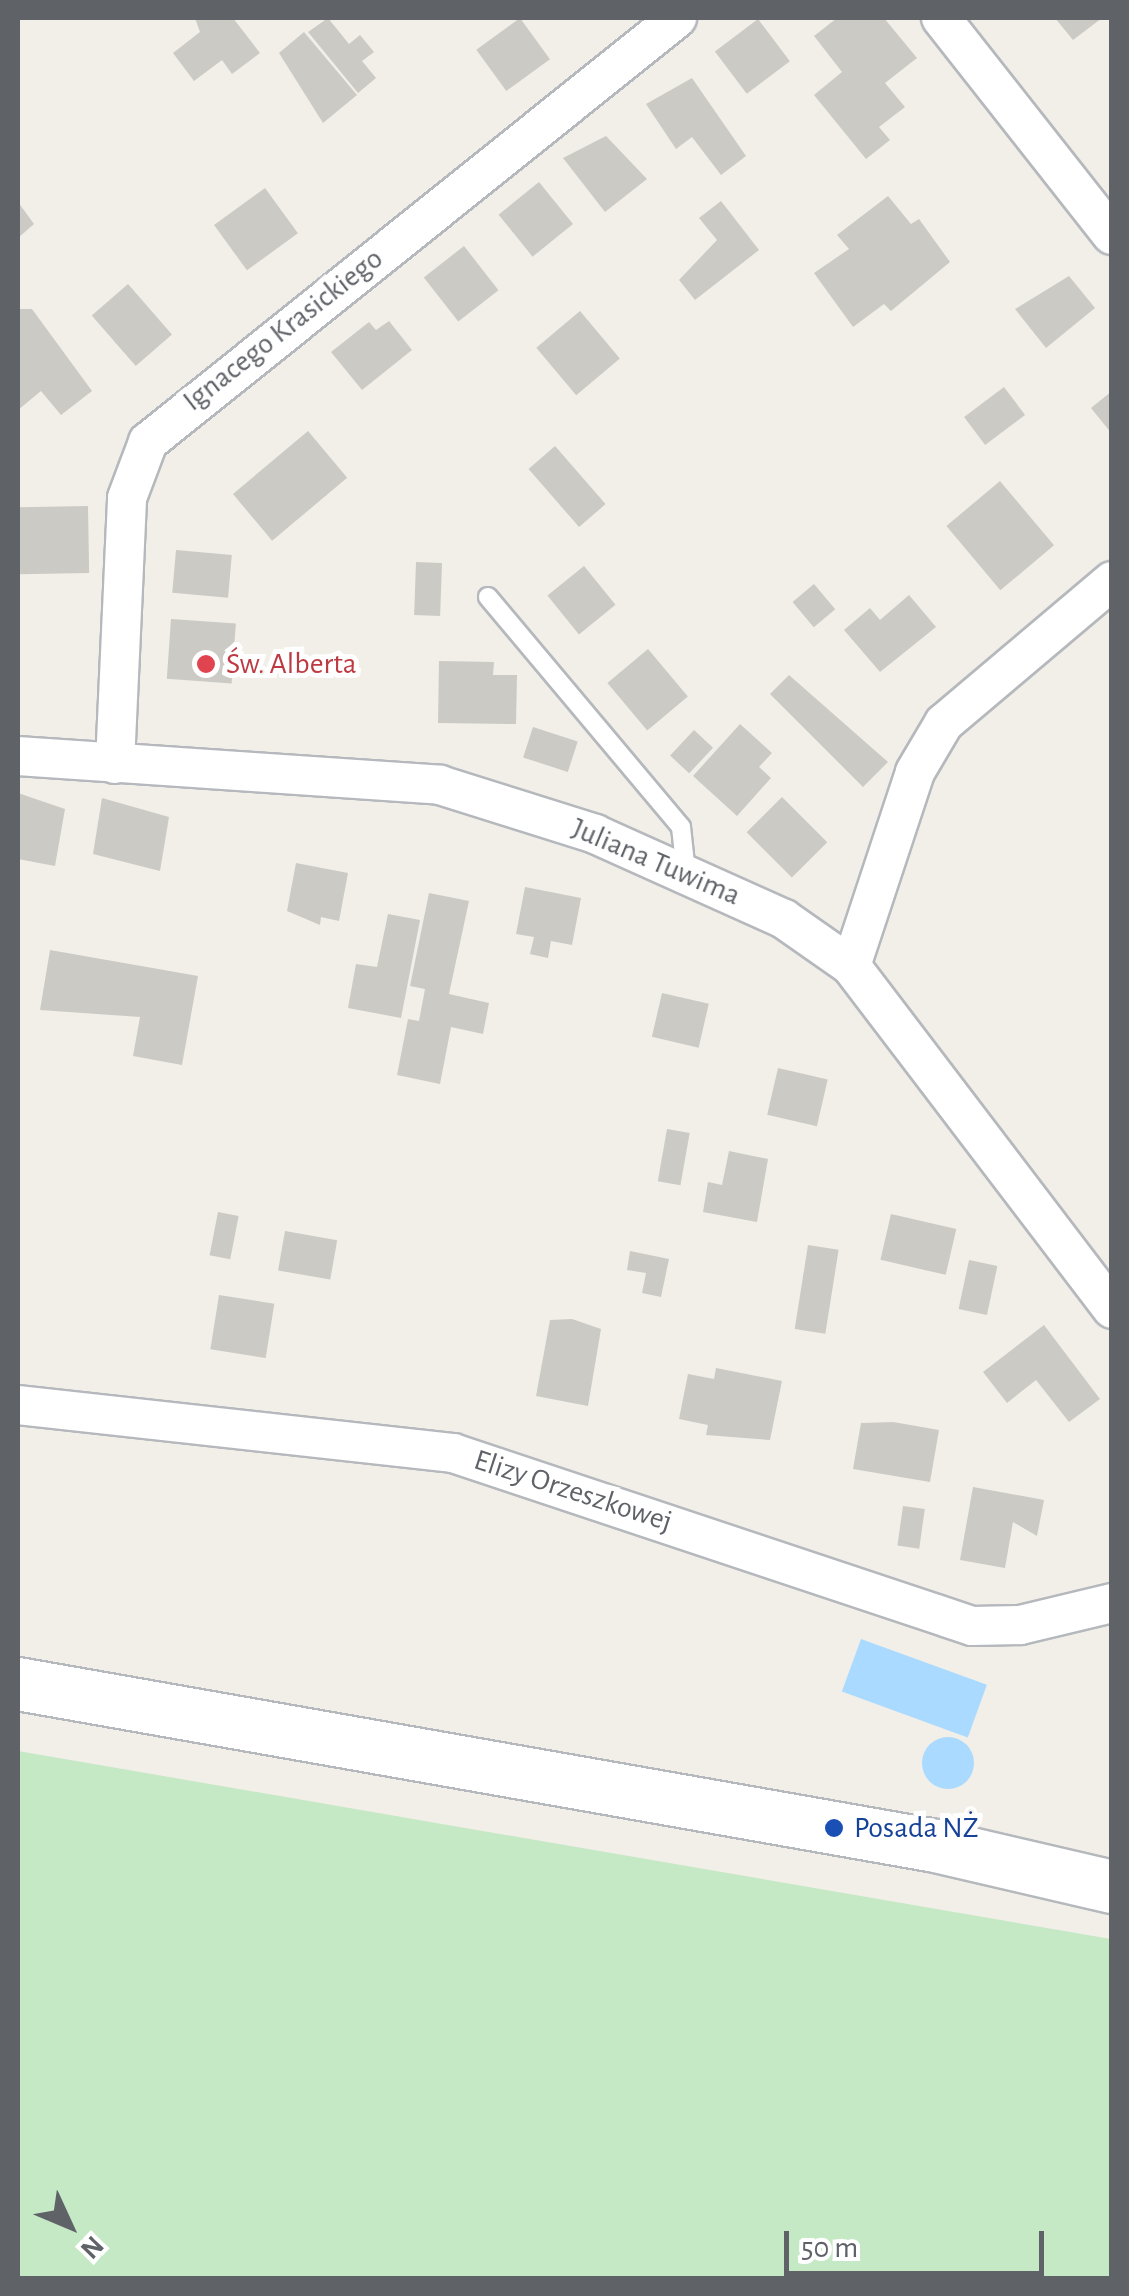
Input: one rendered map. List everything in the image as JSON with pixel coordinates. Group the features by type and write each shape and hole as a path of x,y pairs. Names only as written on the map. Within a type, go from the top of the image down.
{"main road":[{"path":"18,1684 936,1846 1112,1888"}],"street":[{"name":"Ignacego Krasickiego","path":"115,764 126,498 148,442 677,18"},
{"path":"941,18 1112,234"},
{"path":"851,966 915,772 944,723 1112,582"},
{"name":"Juliana Tuwima","path":"18,756 426,782 523,807 686,873 784,919 851,966 1112,1309"},
{"name":"Elizy Orzeszkowej","path":"18,1405 453,1453 972,1626 1020,1625 1112,1603"}],"lane":[{"path":"488,597 681,828 686,873"}],"green space":[{"path":"18,1751 1111,1939 1111,2278 18,2278"}],"water":[{"path":"861,1639 987,1685 968,1737 842,1692"},
{"path":"948,1737 966,1745 974,1763 966,1781 948,1789 930,1781 922,1763 930,1745"}],"building":[{"path":"195,18 233,18 260,53 232,74 222,60 194,81 173,53 200,32"},
{"path":"328,18 349,44 360,35 374,52 362,61 376,78 358,93 308,32"},
{"path":"520,18 550,59 506,91 476,50"},
{"path":"837,18 884,18 917,58 885,83 905,107 879,127 890,140 866,159 814,95 842,72 814,36"},
{"path":"1055,18 1102,18 1073,40"},
{"path":"758,19 790,61 747,94 715,51"},
{"path":"304,32 357,95 323,123 279,53"},
{"path":"692,78 746,156 721,175 692,137 676,149 646,104"},
{"path":"606,136 647,179 605,212 563,158"},
{"path":"539,182 573,224 533,257 499,215"},
{"path":"265,188 298,233 247,270 214,225"},
{"path":"888,196 911,224 919,219 950,262 891,311 884,304 853,327 814,273 849,249 837,235"},
{"path":"721,201 759,250 695,300 679,280 717,240 699,218"},
{"path":"18,202 34,224 18,238"},
{"path":"464,246 498,290 458,322 424,277"},
{"path":"1069,276 1095,308 1046,348 1015,309"},
{"path":"128,284 172,335 136,366 92,315"},
{"path":"18,309 32,309 92,391 61,415 41,391 18,410"},
{"path":"580,311 620,358 576,395 536,348"},
{"path":"389,321 412,350 362,390 331,352 369,322 376,330"},
{"path":"1004,387 1025,415 985,445 964,417"},
{"path":"1112,391 1112,434 1091,408"},
{"path":"308,431 347,478 272,541 233,494"},
{"path":"555,446 606,504 579,527 529,469"},
{"path":"1000,481 1054,545 1000,590 946,526"},
{"path":"88,506 89,573 19,574 18,507"},
{"path":"176,550 232,555 228,598 172,593"},
{"path":"416,562 442,563 440,616 414,615"},
{"path":"584,566 615,605 579,634 547,596"},
{"path":"814,584 835,609 814,627 793,602"},
{"path":"909,595 936,627 880,672 844,630 870,608 880,620"},
{"path":"171,619 236,624 232,683 167,679"},
{"path":"648,649 688,696 647,731 607,683"},
{"path":"439,661 494,662 493,675 517,675 516,724 438,723"},
{"path":"789,675 888,762 863,787 770,694"},
{"path":"740,724 772,753 759,767 771,778 737,816 693,776"},
{"path":"533,727 578,742 568,772 523,757"},
{"path":"694,730 713,748 689,773 670,756"},
{"path":"18,793 65,809 55,866 18,859"},
{"path":"782,797 827,842 792,878 747,832"},
{"path":"102,798 169,817 160,871 93,854"},
{"path":"296,863 348,873 339,921 321,917 320,925 287,911"},
{"path":"525,887 581,898 572,945 551,941 548,958 530,954 534,937 516,934"},
{"path":"429,893 469,901 449,994 489,1003 483,1034 451,1027 440,1084 397,1075 408,1019 419,1021 425,989 410,986"},
{"path":"388,914 420,920 401,1018 348,1008 356,964 377,967"},
{"path":"50,950 198,976 182,1065 133,1056 140,1017 40,1010"},
{"path":"662,993 709,1004 699,1048 652,1037"},
{"path":"778,1068 828,1079 817,1126 767,1115"},
{"path":"667,1129 690,1133 680,1185 658,1181"},
{"path":"729,1151 768,1159 757,1222 703,1212 708,1182 722,1185"},
{"path":"218,1212 239,1216 230,1259 210,1255"},
{"path":"891,1214 956,1229 946,1275 880,1260"},
{"path":"285,1231 337,1240 330,1280 278,1270"},
{"path":"808,1245 839,1250 825,1334 795,1329"},
{"path":"630,1251 669,1259 661,1297 642,1293 646,1273 627,1270"},
{"path":"969,1260 997,1266 987,1315 959,1309"},
{"path":"219,1295 274,1304 266,1358 210,1349"},
{"path":"572,1319 601,1329 588,1406 536,1396 550,1320"},
{"path":"1044,1325 1100,1399 1069,1422 1036,1380 1007,1403 983,1372"},
{"path":"716,1368 782,1381 770,1440 706,1435 708,1425 679,1419 688,1374 714,1379"},
{"path":"893,1422 939,1430 930,1482 853,1469 861,1423"},
{"path":"973,1487 1044,1500 1037,1536 1013,1522 1005,1568 960,1560"},
{"path":"903,1506 925,1509 919,1549 897,1546"}],"place":[{"name":"Św. Alberta","path":"206,664"},
{"name":"Posada NŻ","path":"834,1828"}]}
